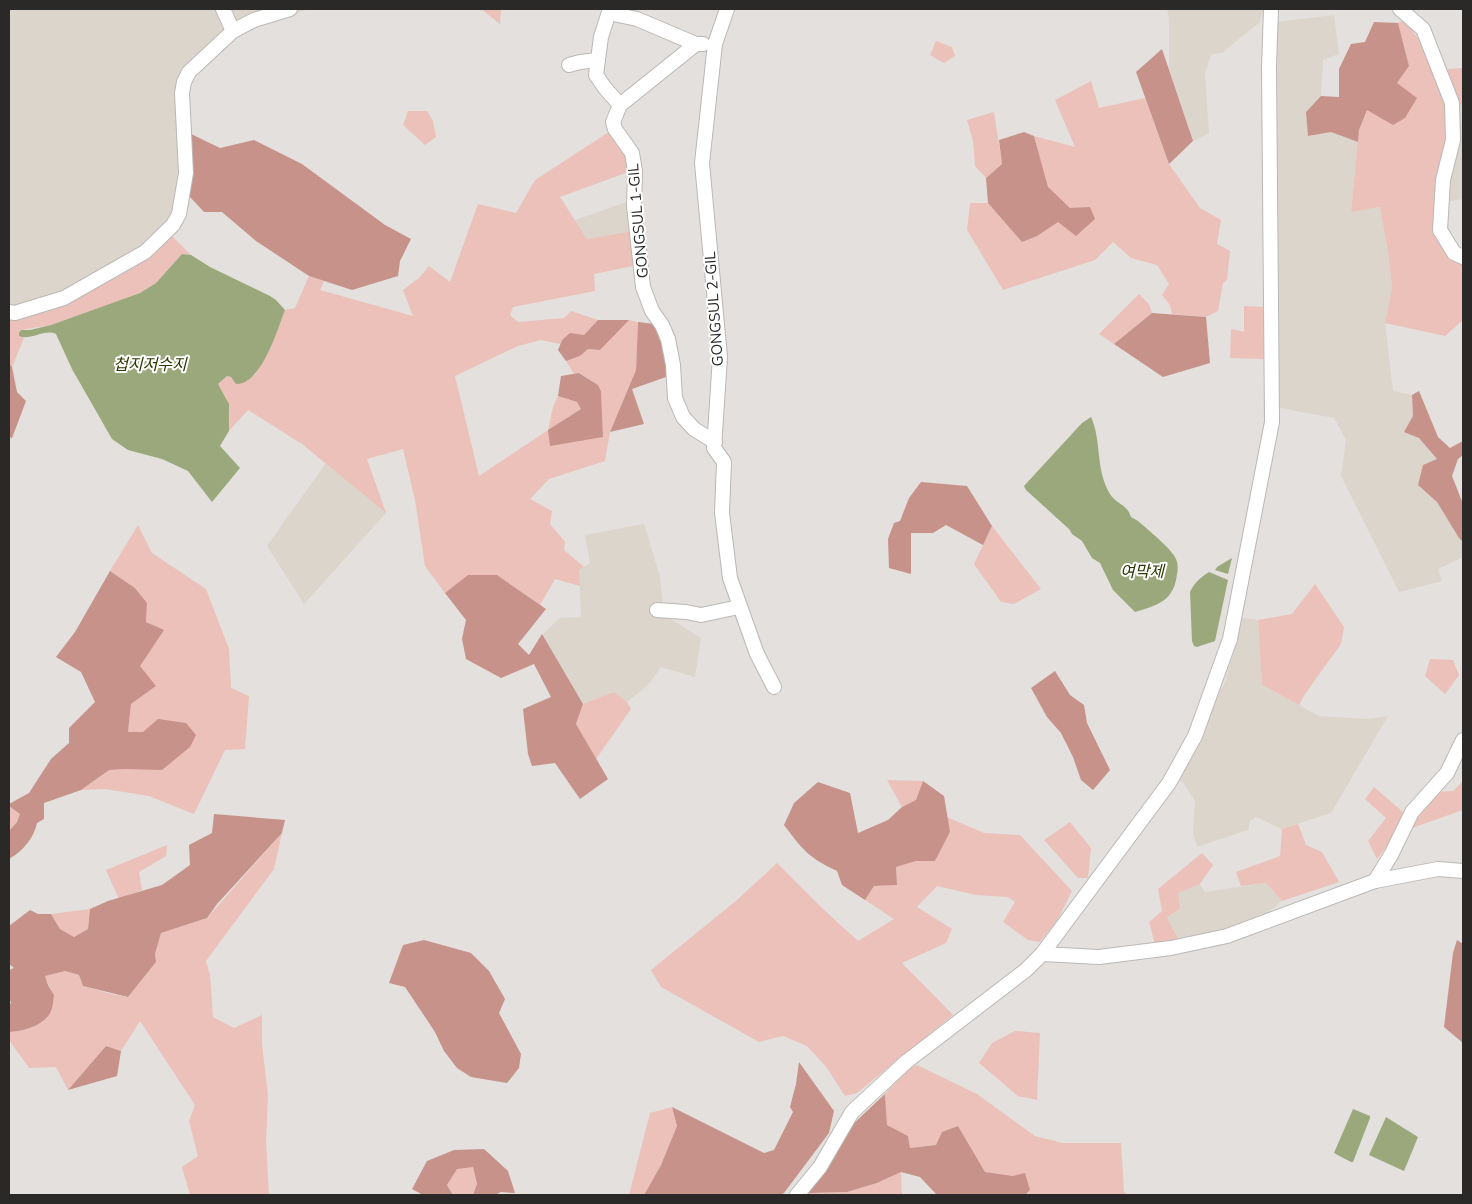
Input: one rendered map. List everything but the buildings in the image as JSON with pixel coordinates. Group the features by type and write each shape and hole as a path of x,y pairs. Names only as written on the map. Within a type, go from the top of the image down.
{"street":[{"path":"223,9 233,31"},
{"path":"9,312 15,313 64,298 145,252 173,225 179,214 186,173 182,93 184,82 190,72 233,31 254,20 290,9"},
{"name":"GONGSUL 2-GIL","path":"727,9 715,44 702,164 720,357 714,448 724,462 722,513 730,578 756,654 774,687"},
{"path":"797,1195 820,1167 852,1112 906,1062 1026,970 1042,954 1169,783 1195,736 1230,639 1272,422 1271,9"},
{"path":"1400,9 1422,29 1452,102 1453,140 1443,180 1440,230 1454,252 1463,257"},
{"path":"696,44 620,105 596,75 601,37 610,11 638,19 696,44 715,44"},
{"path":"569,66 580,62 598,60"},
{"name":"GONGSUL 1-GIL","path":"620,105 613,122 615,129 632,152 635,171 634,206 643,287 652,311 662,325 668,340 673,365 675,398 683,417 694,429 715,442"},
{"path":"657,610 701,615 739,607"},
{"path":"1375,881 1412,812 1447,773 1463,740"},
{"path":"1042,954 1099,957 1180,946 1227,936 1375,881 1438,869 1463,871"}],"shaded area":[{"path":"9,9 308,9 240,34 185,83 180,191 166,238 132,269 51,312 9,318"},
{"path":"481,9 501,9 500,24"},
{"path":"1167,9 1263,9 1260,22 1223,52 1211,55 1205,74 1209,133 1193,141 1169,68 1169,19"},
{"path":"1334,15 1339,54 1323,60 1321,96 1306,112 1309,136 1331,132 1358,142 1351,212 1380,207 1392,288 1385,323 1393,391 1412,395 1413,416 1419,438 1437,459 1418,485 1437,502 1463,542 1463,557 1438,569 1442,581 1399,592 1341,476 1346,440 1334,418 1264,405 1265,242 1277,143 1275,110 1277,22"},
{"path":"1405,20 1424,47 1446,106 1446,142 1433,227 1446,254 1463,265 1463,320 1445,336 1385,323 1392,288 1380,207 1351,212 1359,130 1367,110 1397,83 1409,66 1398,23"},
{"path":"1374,22 1398,23 1409,66 1397,83 1417,98 1405,118 1393,125 1367,110 1359,130 1358,142 1331,132 1308,136 1306,112 1321,96 1339,97 1339,69 1351,44 1365,42"},
{"path":"936,41 952,47 955,56 944,63 930,55"},
{"path":"1162,49 1193,141 1169,164 1136,72"},
{"path":"1463,68 1463,104 1454,104 1448,69"},
{"path":"1091,81 1099,108 1145,98 1169,164 1200,208 1221,220 1217,244 1230,251 1227,280 1223,283 1218,311 1206,317 1172,314 1170,305 1162,295 1169,284 1157,265 1131,258 1113,242 1095,260 1003,290 967,230 970,203 988,203 1022,242 1048,228 1070,208 1048,188 1034,136 1075,147 1055,100"},
{"path":"1454,104 1463,104 1463,199 1445,202"},
{"path":"408,111 427,111 433,121 436,137 425,145 403,125"},
{"path":"994,112 1002,164 986,178 975,166 973,141 967,120"},
{"path":"612,130 626,151 631,171 560,197 587,239 633,231 638,265 594,274 595,291 513,307 510,315 518,322 564,318 571,311 598,320 584,335 562,339 560,344 541,340 518,346 455,376 479,476 548,430 603,437 601,391 598,385 580,373 574,374 566,361 580,356 588,349 600,349 629,320 638,322 636,370 610,432 605,461 549,479 530,499 552,511 550,524 565,542 564,550 584,567 579,570 580,586 555,579 540,605 497,575 468,575 445,593 425,566 415,500 403,449 367,459 386,513 302,444 248,410 229,431 229,406 218,384 227,376 231,377 236,384 255,375 271,347 285,310 295,308 309,276 324,281 320,290 413,316 403,290 419,278 429,266 450,282 478,204 516,213 535,180"},
{"path":"1024,132 1034,136 1048,187 1070,208 1090,207 1095,219 1076,236 1058,222 1037,236 1022,242 988,203 986,178 1002,164 999,140"},
{"path":"189,133 220,148 254,140 302,164 385,225 411,239 400,261 398,276 352,290 309,276 256,241 222,212 204,212 190,197"},
{"path":"630,201 633,231 587,239 575,220"},
{"path":"173,237 191,255 182,254 156,283 140,293 51,325 21,330 19,336 24,338 12,367 9,363 9,318 51,311 132,269 166,238"},
{"path":"1139,294 1149,304 1152,313 1114,344 1099,334"},
{"path":"1244,306 1264,307 1264,359 1230,358 1231,329 1244,332"},
{"path":"1152,313 1206,317 1210,363 1163,377 1114,344"},
{"path":"598,320 629,320 600,350 588,349 580,356 566,361 558,350 562,340 570,333 584,335"},
{"path":"638,322 654,324 666,357 666,377 632,389 644,424 610,432 636,370"},
{"path":"9,363 12,367 17,392 26,401 12,438 9,437"},
{"path":"579,373 598,385 601,391 603,437 550,446 548,430 581,409 577,402 558,396 561,376"},
{"path":"1419,391 1438,437 1450,448 1463,441 1463,455 1458,459 1452,476 1463,504 1463,542 1437,502 1418,485 1423,465 1437,459 1419,438 1404,432 1413,416 1412,395"},
{"path":"558,396 577,402 581,409 548,430 553,407"},
{"path":"326,463 386,513 304,604 267,546"},
{"path":"921,482 967,486 992,526 983,545 946,525 933,533 911,533 911,574 889,568 888,539 894,523 900,521 909,498"},
{"path":"644,524 660,577 664,615 701,638 695,677 661,667 648,685 627,702 614,692 583,704 542,635 560,618 581,617 579,570 590,563 585,535"},
{"path":"138,525 152,553 206,589 229,649 231,688 249,696 245,749 225,750 194,814 149,796 105,789 81,790 109,770 126,769 143,732 128,732 131,704 156,686 139,666 163,630 146,622 147,603 135,588 110,571"},
{"path":"992,526 1041,589 1014,604 1001,602 974,564"},
{"path":"110,571 135,588 147,603 146,622 164,630 140,666 156,686 131,704 128,732 143,732 158,719 186,723 196,735 190,747 162,770 109,770 81,790 44,803 44,819 37,823 27,844 9,859 9,831 17,822 20,814 9,804 29,793 51,759 69,743 69,728 95,702 81,672 56,657 75,632"},
{"path":"468,575 497,575 546,609 518,644 529,655 542,634 583,704 576,724 608,779 580,799 555,763 532,766 528,754 523,709 551,697 534,664 501,678 466,659 462,639 466,620 445,593"},
{"path":"1315,584 1344,627 1341,644 1299,705 1262,685 1258,620 1292,614"},
{"path":"1242,618 1258,620 1262,685 1319,716 1367,719 1388,716 1331,813 1282,829 1256,817 1250,821 1248,830 1197,847 1193,833 1195,801 1183,782 1176,778 1226,680"},
{"path":"1430,659 1453,660 1459,675 1445,694 1425,676"},
{"path":"1055,671 1070,695 1084,705 1087,723 1110,770 1093,790 1081,780 1073,757 1061,733 1047,717 1031,688"},
{"path":"614,692 627,702 631,709 596,759 576,724 583,704"},
{"path":"887,780 923,781 916,800 902,807"},
{"path":"923,781 944,796 950,832 935,861 916,861 896,867 897,885 874,886 865,900 842,885 837,871 819,862 807,852 784,825 794,803 818,782 850,793 858,833 888,820 902,807 916,800"},
{"path":"1463,781 1463,810 1412,828 1418,813 1438,792 1453,791"},
{"path":"1374,787 1403,812 1398,832 1377,859 1368,841 1386,818 1365,799"},
{"path":"9,806 20,814 17,822 9,831"},
{"path":"214,814 285,820 282,833 217,904 207,918 161,933 155,954 156,962 128,997 83,986 79,975 65,971 45,976 54,995 49,1015 41,1023 9,1032 9,1007 11,1002 9,999 9,970 14,968 9,964 9,926 30,910 38,914 51,914 60,929 74,937 88,929 90,909 108,901 162,885 190,865 189,845 212,833"},
{"path":"947,817 984,833 1020,835 1072,891 1058,919 1040,942 1028,940 1003,922 1015,902 1008,897 976,895 937,886 917,907 952,929 946,943 902,963 953,1015 857,1093 845,1096 827,1068 807,1046 783,1036 759,1042 661,987 651,970 737,900 777,863 858,941 894,919 865,900 874,886 897,885 896,867 916,861 935,861 950,832"},
{"path":"1070,822 1091,848 1088,878 1078,878 1044,840"},
{"path":"1298,824 1306,845 1322,852 1339,882 1282,901 1266,883 1241,886 1236,872 1280,856 1282,829"},
{"path":"282,833 274,869 206,961 210,975 213,1017 234,1028 262,1015 262,1044 268,1095 266,1142 269,1195 190,1195 182,1167 198,1156 189,1121 195,1105 140,1021 121,1051 106,1046 68,1090 56,1067 29,1068 9,1040 9,1032 42,1023 49,1015 54,995 44,976 65,971 79,975 83,986 128,997 156,962 155,954 161,933 207,918"},
{"path":"167,845 166,856 139,872 142,890 119,899 106,870"},
{"path":"1202,853 1213,865 1200,884 1178,893 1180,909 1167,917 1178,939 1155,944 1149,922 1162,911 1158,889"},
{"path":"1266,883 1282,901 1267,913 1208,934 1178,939 1167,917 1180,909 1177,893 1200,884 1205,892"},
{"path":"90,909 88,929 74,937 60,929 51,914"},
{"path":"424,940 471,953 489,971 505,999 499,1013 521,1054 519,1068 507,1083 471,1077 457,1068 444,1051 435,1032 405,987 389,983 403,945"},
{"path":"1457,940 1463,944 1463,1043 1444,1027 1453,953"},
{"path":"1015,1031 1040,1033 1037,1100 1018,1096 979,1063 992,1043"},
{"path":"106,1046 121,1051 117,1076 68,1090"},
{"path":"799,1062 834,1111 829,1133 784,1193 780,1195 644,1195 661,1165 677,1126 672,1107 764,1153 774,1150 793,1112 790,1107"},
{"path":"917,1065 977,1094 1035,1136 1063,1143 1121,1143 1124,1192 1128,1195 1025,1195 1030,1190 1013,1176 985,1172 958,1126 936,1145 910,1148 908,1136 887,1125 885,1094 906,1070"},
{"path":"885,1094 887,1125 908,1136 910,1148 936,1145 942,1132 958,1126 985,1172 1013,1176 1025,1173 1030,1190 1025,1195 937,1195 920,1177 901,1172 877,1183 847,1192 808,1193 852,1125"},
{"path":"672,1107 677,1126 661,1165 644,1195 629,1195 650,1113"},
{"path":"484,1149 508,1171 515,1193 501,1192 495,1195 473,1195 477,1184 473,1167 457,1169 447,1185 453,1195 423,1195 412,1189 427,1161 454,1150"},
{"path":"473,1167 477,1184 473,1195 453,1195 447,1185 457,1168"},
{"path":"901,1172 902,1195 806,1195 808,1193 847,1192 877,1183"}],"water":[{"name":"첩지저수지","path":"182,254 191,255 210,267 270,296 285,310 273,343 253,376 245,382 236,384 231,377 227,376 218,384 229,404 229,431 220,446 240,468 212,502 188,471 162,459 128,450 112,439 72,369 56,334 47,332 28,337 19,336 21,330 51,325 140,293 156,283"},
{"name":"여막제","path":"1091,417 1102,475 1110,494 1127,509 1131,517 1165,545 1174,555 1177,562 1178,571 1175,583 1168,596 1158,604 1135,612 1113,590 1100,563 1092,558 1082,541 1072,534 1024,486 1082,423"},
{"path":"1232,558 1228,574 1215,570 1217,567"},
{"path":"1209,572 1228,580 1215,641 1197,647 1194,646 1192,641 1190,592 1198,580"},
{"path":"1353,1109 1370,1116 1370,1118 1353,1162 1351,1162 1334,1153"},
{"path":"1386,1117 1418,1137 1404,1171 1369,1155"}]}
